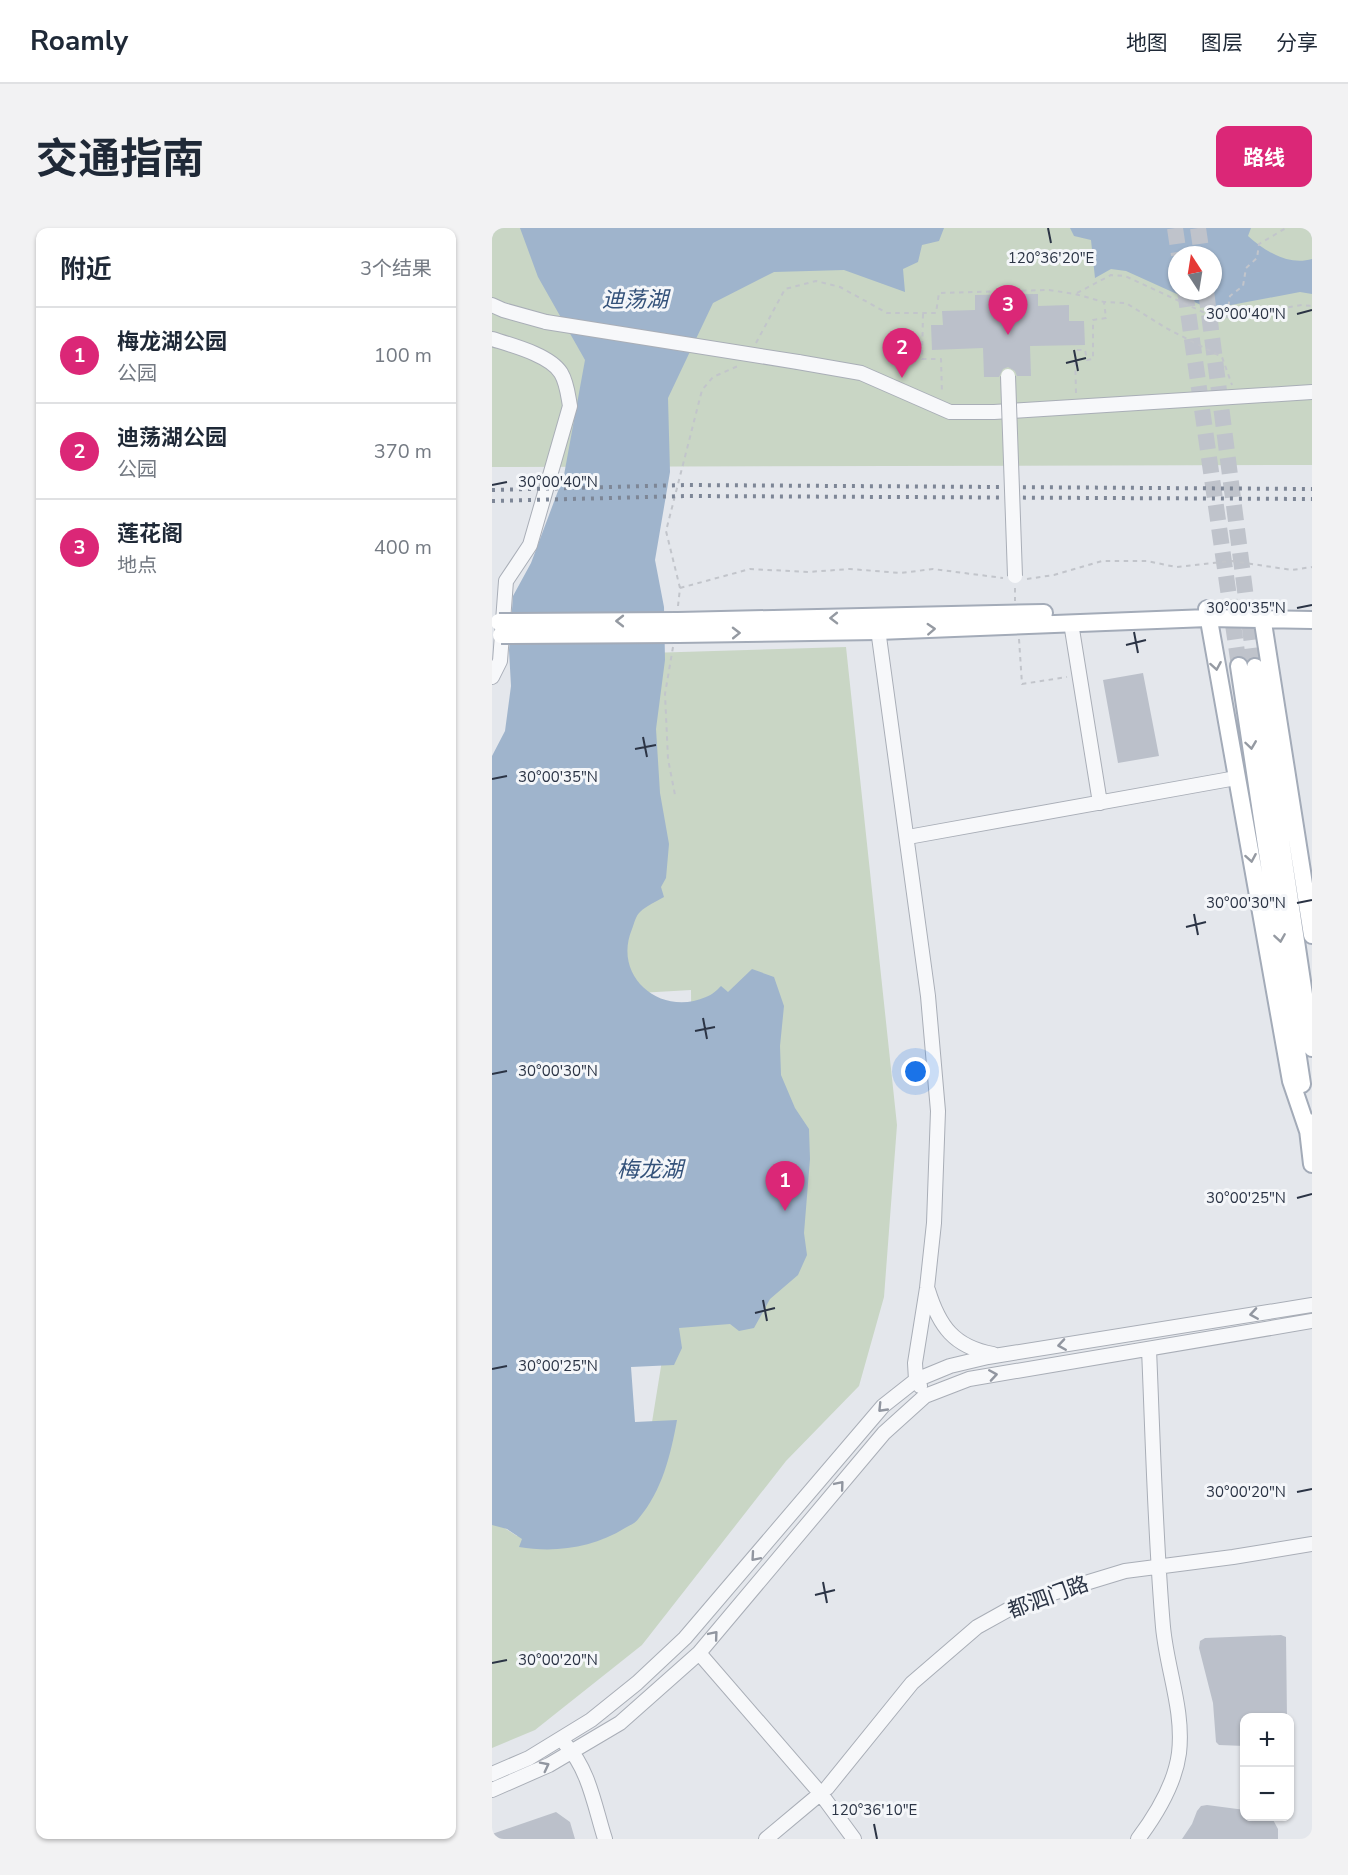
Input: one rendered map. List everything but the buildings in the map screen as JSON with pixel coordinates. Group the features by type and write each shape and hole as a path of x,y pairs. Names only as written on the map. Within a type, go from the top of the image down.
{"main road":[{"path":"878,625 1207,613 1262,614 1312,610"},
{"path":"496,628 1071,623 1207,613"},
{"path":"1207,613 1291,1082 1308,1131"},
{"path":"1262,614 1312,620"},
{"path":"1262,614 1312,935"},
{"path":"1312,1048 1247,667 1312,1164"}],"street":[{"path":"492,305 546,322 861,373 950,412 994,412 1312,392"},
{"path":"492,339 537,354 560,371 570,406 531,545 506,581 500,661 492,677"},
{"path":"1008,376 1014,578"},
{"path":"1071,623 1100,803"},
{"path":"878,625 928,996 938,1111 934,1223 927,1288 915,1363 916,1380 926,1396"},
{"path":"908,837 1236,778"},
{"path":"927,1288 935,1312 944,1327 958,1341 975,1350 1001,1355"},
{"path":"492,1774 529,1758 561,1739 591,1720 637,1683 685,1638 883,1406 916,1380 951,1366 1001,1355 1312,1305"},
{"path":"492,1790 549,1765 620,1723 699,1653 884,1433 926,1396 969,1378 1312,1321"},
{"path":"1138,1839 1167,1791 1179,1755 1180,1718 1163,1633 1157,1567 1149,1349"},
{"name":"都泗门路","path":"766,1839 827,1788 912,1683 978,1627 1020,1602 1125,1571 1312,1544"},
{"path":"699,1653 821,1794 854,1839"},
{"path":"561,1739 571,1750 587,1780 605,1839"}],"path":[{"path":"1227,317 1230,296 1243,286 1246,268 1257,258 1259,244 1286,228"},
{"path":"1075,294 1111,275 1125,276 1203,312 1227,317 1302,305 1312,306"},
{"path":"751,352 785,288 816,281 840,287 887,313 936,313 939,293 1049,290 1104,302 1126,303 1166,328 1222,357 1236,396"},
{"path":"1077,406 1075,350 1085,350 1087,360 1093,359 1093,320 1106,318 1104,302"},
{"path":"924,314 922,359 942,359 942,409"},
{"path":"675,795 668,759 665,694 677,627 680,588 666,531 702,390 713,377 746,363"},
{"path":"680,588 750,569 808,572 850,569 901,573 933,569 1029,579 1054,575 1102,561 1147,561 1176,567 1232,561 1292,570 1312,567"},
{"path":"1022,684 1079,675"}],"green space":[{"path":"492,228 1312,228 1312,465 492,467"},
{"path":"846,647 897,1125 884,1297 859,1386 786,1461 642,1645 535,1730 492,1748 492,1520 517,1536 598,1527 642,1484 669,1317 692,1083 691,990 639,993 615,964 648,653"}],"water":[{"name":"梅龙湖","path":"520,228 944,228 939,241 922,245 918,262 903,269 905,292 844,270 774,272 713,303 668,398 670,472 655,560 664,607 665,660 656,729 660,793 669,844 666,878 661,887 664,897 637,915 628,947 629,963 635,977 645,988 658,997 673,1002 689,1002 706,997 721,986 728,992 752,969 774,977 784,1006 780,1046 781,1075 795,1108 809,1129 810,1159 804,1233 807,1255 798,1275 770,1299 754,1328 739,1331 730,1324 679,1328 682,1348 674,1365 631,1367 635,1422 677,1420 672,1446 660,1484 647,1507 633,1524 600,1540 560,1549 519,1547 522,1539 507,1529 492,1525 492,756 505,731 511,686 509,650 513,596 531,563 564,475 585,360 538,277"},
{"path":"1070,228 1251,228 1248,236 1269,252 1286,259 1303,261 1312,259 1312,294 1300,292 1210,309 1190,300 1222,300 1222,246 1168,246 1168,290 1126,271 1111,269 1095,278 1091,240 1074,236"}],"tunnel":[{"path":"1175,228 1178,246"},
{"path":"1198,228 1201,246"},
{"path":"1186,300 1239,666"},
{"path":"1207,300 1255,667"}],"railway":[{"path":"492,490 687,485 1312,489"},
{"path":"492,501 687,496 1312,499"}],"place":[{"name":"莲花阁","path":"1008,335"},
{"name":"迪荡湖公园","path":"902,378"},
{"name":"梅龙湖公园","path":"785,1211"}],"water label":[{"name":"迪荡湖","path":"635,300"}]}
